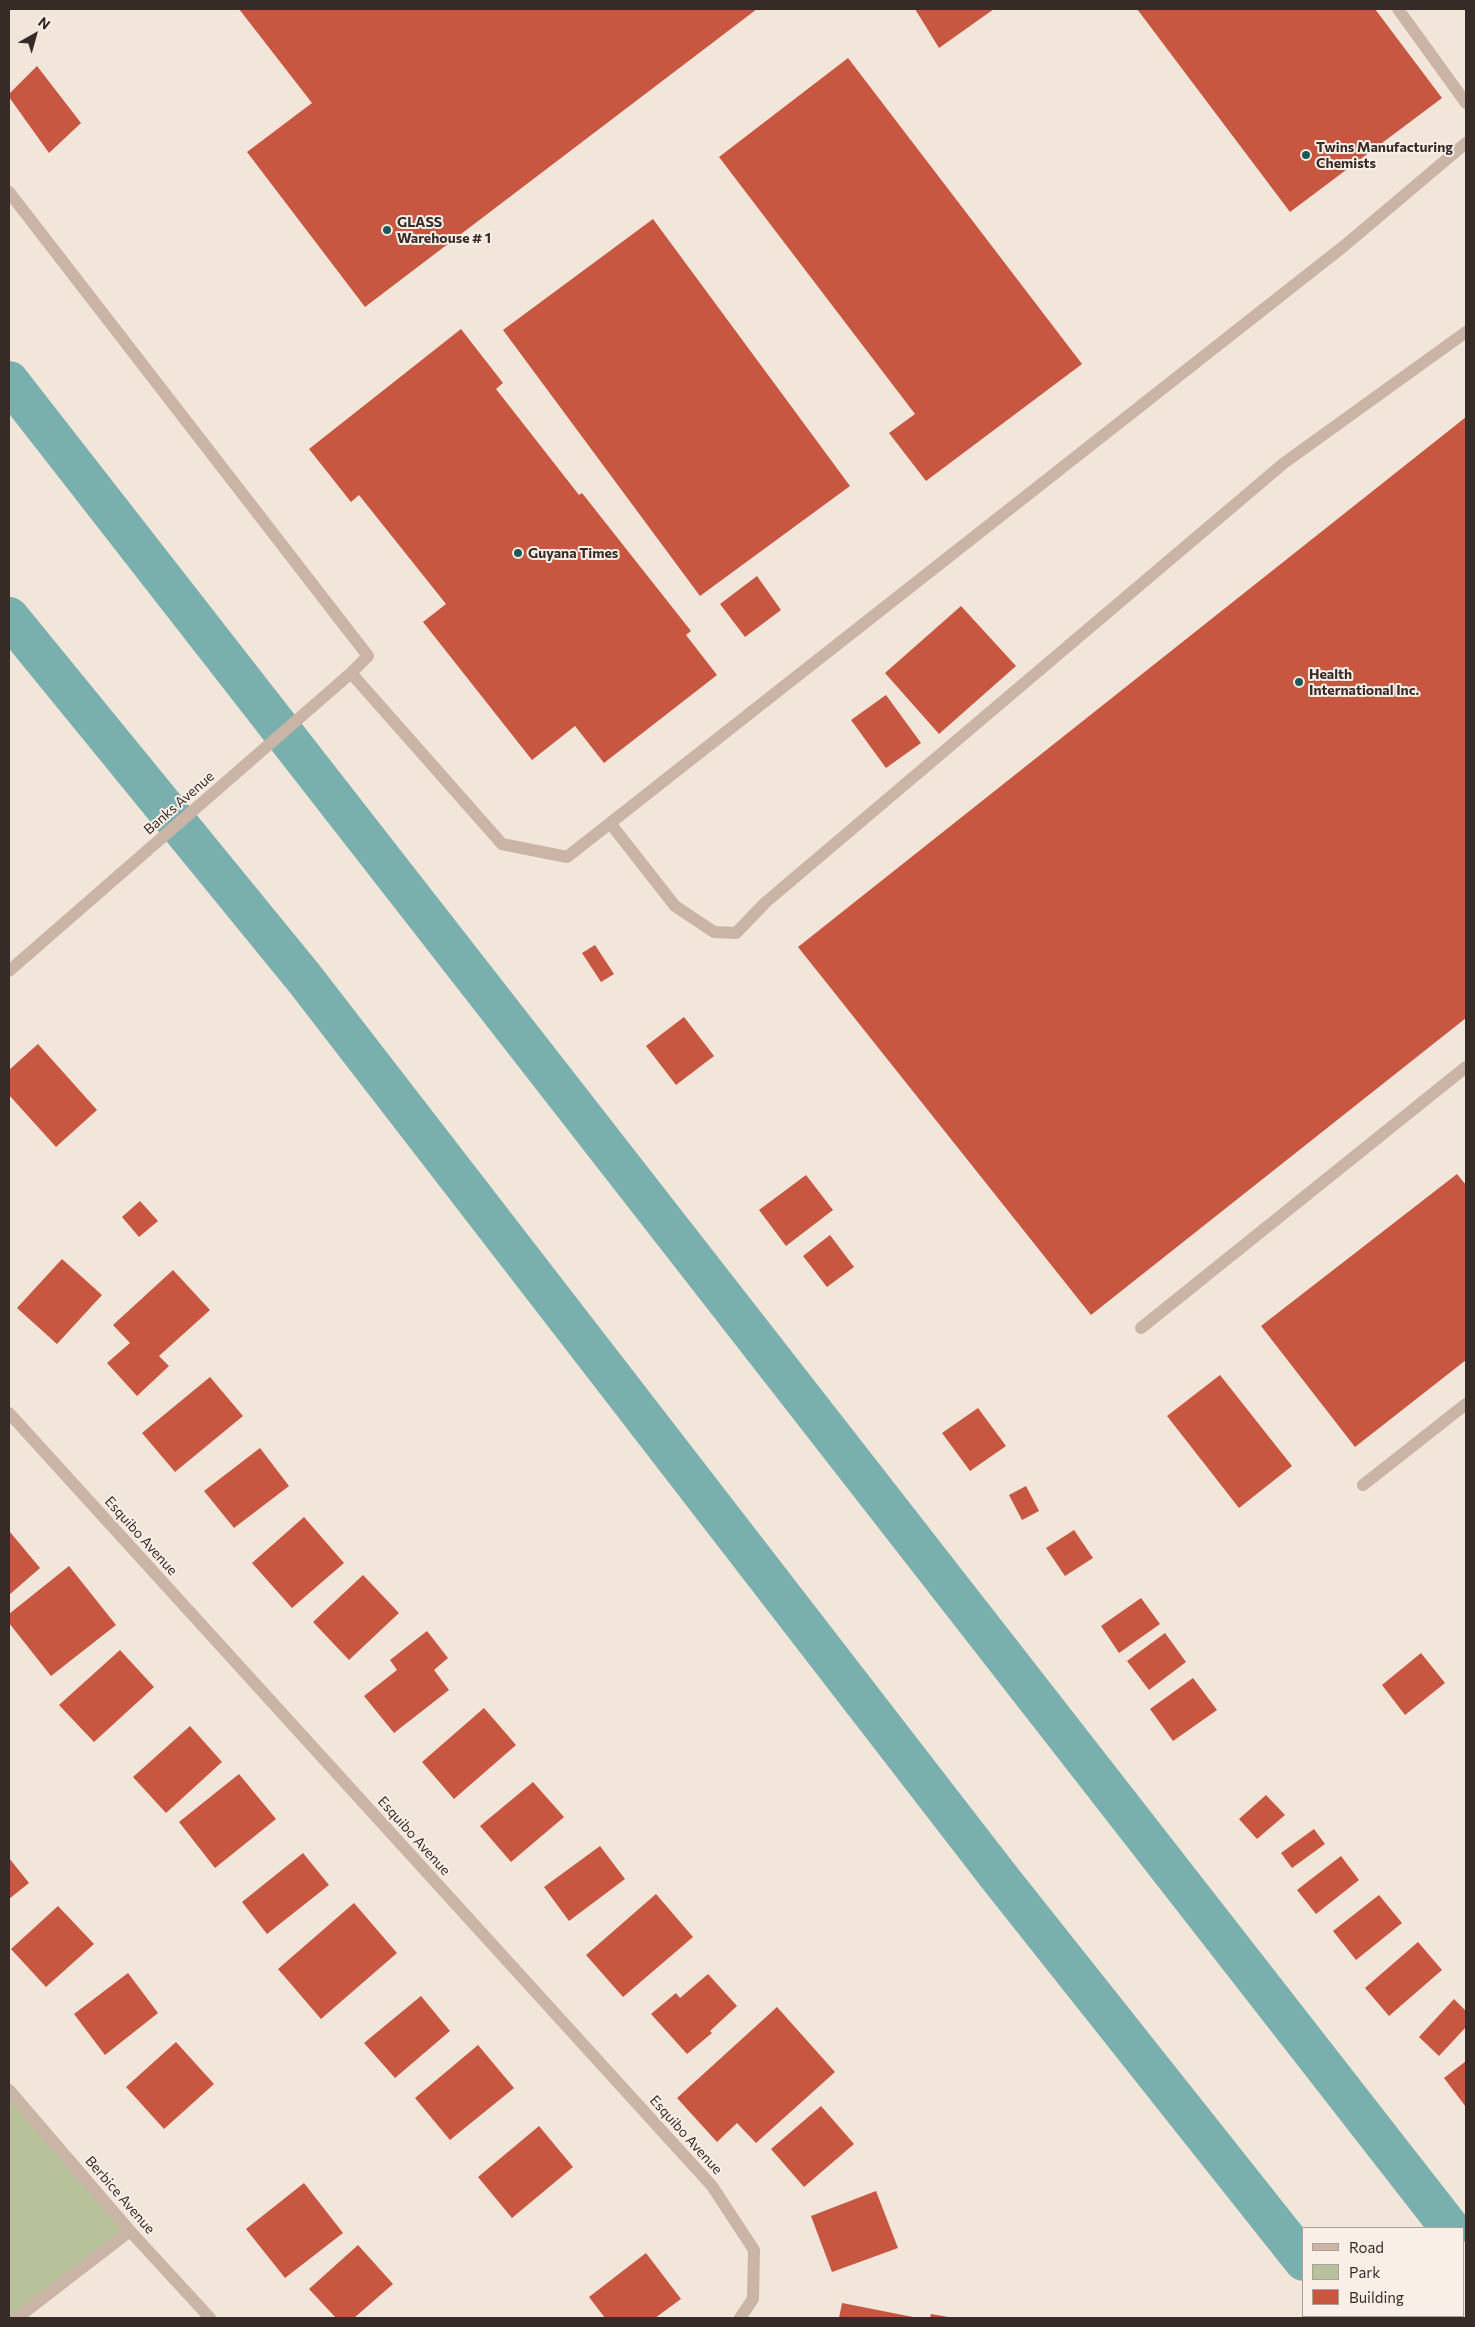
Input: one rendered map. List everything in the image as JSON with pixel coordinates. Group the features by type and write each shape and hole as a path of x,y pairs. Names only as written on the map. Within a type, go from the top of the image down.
{"street":[{"path":"1398,9 1466,103"},
{"path":"351,673 502,844 567,857 1344,246 1466,143"},
{"name":"Banks Avenue","path":"9,192 368,656 351,673 9,971"},
{"path":"610,823 675,906 714,932 736,933 766,902 1284,464 1466,332"},
{"path":"1141,1328 1466,1067"},
{"path":"1363,1486 1466,1404"},
{"name":"Esquibo Avenue","path":"9,1413 712,2186 754,2250 753,2299 740,2318"},
{"name":"Berbice Avenue","path":"9,2090 130,2231 210,2318"},
{"path":"17,2318 130,2231"}],"green space":[{"path":"9,2090 130,2231 17,2318 9,2318"}],"building":[{"name":"GLASS Warehouse # 1","path":"239,9 757,9 365,307 247,152 312,103"},
{"path":"915,9 994,9 939,48"},
{"name":"Twins Manufacturing Chemists","path":"1137,9 1375,9 1442,98 1290,212"},
{"path":"848,58 1082,364 926,481 889,433 915,414 719,157"},
{"path":"37,66 81,123 49,153 9,97 9,94"},
{"path":"653,219 850,486 700,596 503,330"},
{"name":"Guyana Times","path":"461,329 503,383 496,389 579,495 582,493 691,631 686,635 717,675 604,763 575,726 532,760 423,622 446,604 359,495 351,502 309,449"},
{"name":"Health International Inc.","path":"1466,417 1466,1018 1091,1315 798,947"},
{"path":"757,576 781,610 745,637 720,604"},
{"path":"961,606 1016,666 939,734 885,673"},
{"path":"886,695 921,743 886,768 851,720"},
{"path":"595,945 614,974 601,982 582,953"},
{"path":"684,1017 714,1056 676,1085 646,1046"},
{"path":"38,1044 97,1110 56,1147 9,1095 9,1070"},
{"path":"1457,1174 1466,1185 1466,1360 1355,1447 1261,1326"},
{"path":"806,1175 833,1210 786,1246 759,1210"},
{"path":"140,1201 158,1221 139,1237 122,1217"},
{"path":"830,1235 854,1267 827,1287 803,1256"},
{"path":"62,1259 102,1295 57,1344 17,1308"},
{"path":"173,1270 210,1310 159,1356 169,1366 137,1396 107,1363 130,1343 113,1325"},
{"path":"1220,1375 1292,1466 1239,1508 1167,1416"},
{"path":"210,1377 243,1416 175,1472 142,1433"},
{"path":"978,1408 1006,1446 970,1471 942,1433"},
{"path":"260,1448 289,1486 234,1528 204,1491"},
{"path":"1026,1486 1039,1511 1022,1520 1009,1495"},
{"path":"304,1517 344,1563 292,1608 252,1563"},
{"path":"1074,1530 1093,1558 1065,1576 1046,1548"},
{"path":"10,1532 40,1568 9,1595 9,1534"},
{"path":"69,1566 116,1625 51,1676 9,1623 9,1614"},
{"path":"363,1575 399,1613 349,1660 313,1622"},
{"path":"1141,1598 1160,1624 1119,1653 1101,1626"},
{"path":"427,1631 448,1658 434,1670 449,1690 394,1733 364,1696 397,1670 390,1660"},
{"path":"1165,1633 1186,1662 1149,1690 1127,1661"},
{"path":"120,1650 154,1687 94,1742 59,1705"},
{"path":"1421,1653 1445,1683 1405,1715 1382,1685"},
{"path":"1193,1678 1217,1710 1173,1741 1150,1709"},
{"path":"484,1708 516,1745 454,1799 422,1762"},
{"path":"190,1726 222,1762 166,1813 133,1777"},
{"path":"239,1774 276,1819 215,1868 179,1822"},
{"path":"533,1782 564,1817 511,1862 480,1826"},
{"path":"1266,1795 1285,1815 1257,1839 1239,1819"},
{"path":"1314,1829 1325,1844 1292,1868 1281,1853"},
{"path":"600,1846 625,1879 569,1921 544,1887"},
{"path":"303,1853 329,1885 267,1934 242,1902"},
{"path":"1341,1856 1359,1880 1316,1914 1297,1890"},
{"path":"9,1858 29,1883 9,1899"},
{"path":"656,1894 693,1937 623,1997 586,1955"},
{"path":"1379,1895 1402,1923 1356,1960 1333,1931"},
{"path":"354,1903 397,1953 321,2019 278,1969"},
{"path":"58,1906 94,1944 46,1987 11,1949"},
{"path":"1418,1942 1442,1970 1389,2016 1365,1988"},
{"path":"128,1973 158,2013 105,2055 74,2014"},
{"path":"708,1974 737,2006 710,2031 712,2033 687,2054 651,2014 676,1993 680,1998"},
{"path":"421,1996 450,2031 395,2078 364,2043"},
{"path":"1454,1999 1466,2011 1466,2027 1439,2056 1419,2037"},
{"path":"777,2007 835,2072 756,2143 737,2123 717,2142 677,2098"},
{"path":"176,2042 214,2084 164,2129 126,2087"},
{"path":"478,2045 514,2088 450,2140 415,2098"},
{"path":"1466,2061 1466,2107 1444,2078"},
{"path":"821,2106 854,2144 804,2187 771,2149"},
{"path":"539,2126 573,2167 512,2218 478,2177"},
{"path":"304,2183 343,2233 285,2278 246,2229"},
{"path":"876,2191 898,2248 832,2272 811,2216"},
{"path":"358,2245 393,2284 354,2318 336,2318 309,2289"},
{"path":"646,2253 681,2299 655,2318 605,2318 589,2297"},
{"path":"842,2303 913,2317 913,2318 839,2318"},
{"path":"931,2314 948,2317 948,2318 930,2318"}],"waterway":[{"path":"9,381 1449,2227"},
{"path":"9,617 304,978 999,1877 1302,2258"}],"place":[{"name":"Twins Manufacturing Chemists","path":"1306,155"},
{"name":"GLASS Warehouse # 1","path":"387,230"},
{"name":"Guyana Times","path":"518,553"},
{"name":"Health International Inc.","path":"1299,682"}]}
